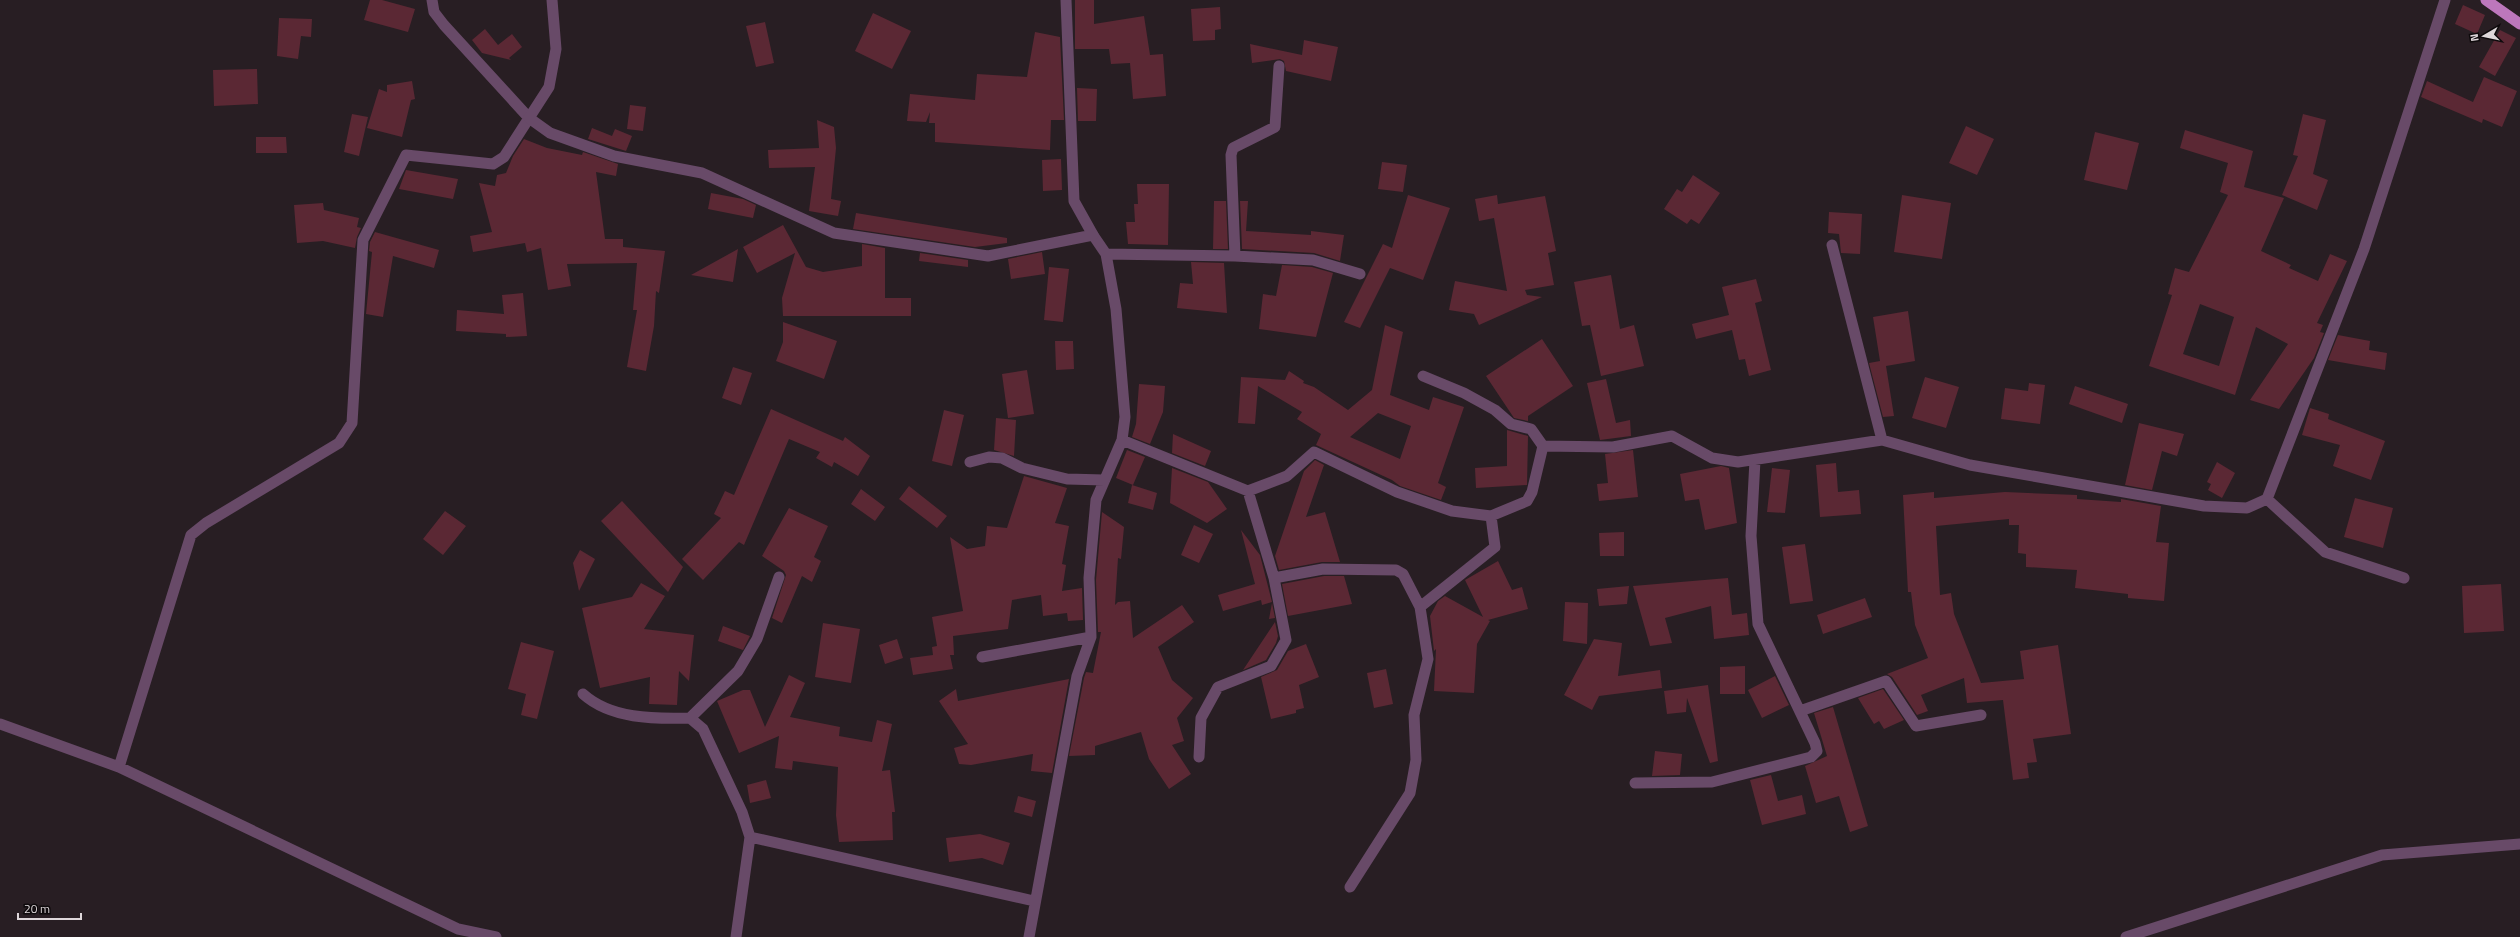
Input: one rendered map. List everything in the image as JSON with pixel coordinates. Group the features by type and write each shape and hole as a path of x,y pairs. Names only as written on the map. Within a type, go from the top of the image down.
{"highway":[{"path":"2486,0 2520,24"}],"street":[{"path":"432,0 434,12 444,25 529,118 550,133 614,156 702,173 834,233 988,256 1093,235"},
{"path":"119,767 191,535 206,523 339,443 352,423 363,240 406,155 493,164 504,157 549,87 556,49 552,0"},
{"path":"1028,937 1078,676 1091,637 1089,578 1091,538 1096,500 1122,440 1125,417 1116,309 1106,254 1093,235 1074,201 1066,0"},
{"path":"1542,446 1613,447 1672,436 1712,458 1738,462 1882,440 1970,465 2204,506 2247,508 2267,498 2364,249 2445,0"},
{"path":"1235,256 1231,155 1233,148 1275,127 1279,66"},
{"path":"1832,245 1882,440"},
{"path":"1106,254 1235,256 1313,260 1360,274"},
{"path":"1122,440 1248,491 1288,476 1314,452 1397,492 1452,511 1491,516 1527,500 1532,492 1542,446 1531,429 1511,424 1495,410 1464,393 1423,376"},
{"path":"970,462 989,457 1002,458 1022,468 1067,479 1104,480"},
{"path":"1635,783 1712,782 1811,756 1817,751 1815,743 1758,624 1751,536 1755,460"},
{"path":"1199,757 1201,718 1218,687 1271,666 1286,640 1274,578 1248,491"},
{"path":"2267,498 2325,552 2404,578"},
{"path":"1420,607 1495,547 1491,516"},
{"path":"1274,578 1323,569 1396,570 1403,574 1420,607 1428,659 1414,715 1416,760 1410,793 1350,886"},
{"path":"690,718 738,671 757,639 779,576"},
{"path":"982,657 1091,637"},
{"path":"1800,711 1886,681 1916,726 1981,715"},
{"path":"583,694 595,704 613,712 662,719 690,718 703,729 742,812 750,837 736,937"},
{"path":"0,724 119,767 458,929 496,937"},
{"path":"750,837 1034,901"},
{"path":"2126,937 2382,855 2520,844"}],"building":[{"path":"370,0 382,0 415,9 408,32 364,20"},
{"path":"1075,0 1094,0 1094,24 1144,16 1150,55 1163,54 1166,96 1133,99 1130,63 1111,64 1109,49 1075,49"},
{"path":"2463,5 2485,15 2477,34 2455,24"},
{"path":"1220,7 1221,29 1215,30 1215,40 1193,41 1191,9"},
{"path":"873,13 911,31 892,69 855,51"},
{"path":"279,18 312,19 311,37 301,36 298,59 277,56"},
{"path":"765,22 774,63 756,67 746,26"},
{"path":"485,29 498,45 512,34 522,47 509,58 511,60 482,53 472,40"},
{"path":"2500,30 2516,38 2495,76 2479,67"},
{"path":"1035,32 1060,37 1064,120 1051,120 1050,150 935,142 935,123 929,123 930,112 926,122 907,121 910,94 975,100 977,74 1027,77"},
{"path":"1304,40 1338,47 1331,81 1286,71 1284,61 1280,59 1252,63 1250,44 1302,55"},
{"path":"257,69 258,104 214,106 213,70"},
{"path":"2484,77 2517,91 2502,127 2483,119 2482,123 2421,97 2427,81 2473,102"},
{"path":"412,81 415,99 411,100 402,137 367,128 379,89 387,92 387,85"},
{"path":"1077,88 1097,89 1096,121 1078,121"},
{"path":"630,105 646,107 643,131 627,129"},
{"path":"352,114 368,117 359,156 344,152"},
{"path":"2303,114 2326,120 2313,174 2328,180 2317,210 2282,195 2298,156 2293,155"},
{"path":"817,120 834,127 836,148 831,199 841,201 838,216 809,211 815,167 769,168 768,150 819,148"},
{"path":"1966,126 1994,139 1977,175 1949,163"},
{"path":"592,128 612,136 615,129 632,136 626,151 588,139"},
{"path":"2185,130 2253,151 2244,187 2284,198 2261,251 2291,265 2289,268 2318,281 2330,254 2347,261 2317,323 2323,325 2320,332 2324,333 2314,358 2279,409 2250,400 2288,344 2256,327 2235,395 2149,366 2172,295 2168,294 2175,268 2189,272 2228,195 2220,192 2228,163 2180,148","holes":["2200,304 2234,317 2219,366 2183,354"]},
{"path":"2095,132 2139,143 2127,190 2084,180"},
{"path":"256,137 286,137 287,153 256,153"},
{"path":"524,139 547,148 582,155 583,152 618,164 616,176 596,172 605,239 623,239 623,247 665,251 659,293 656,291 654,326 646,371 627,367 637,310 633,310 637,263 567,264 571,286 548,290 541,248 527,252 525,243 473,252 470,236 492,232 479,183 495,186 497,175 506,173 513,156"},
{"path":"1061,159 1062,190 1043,191 1042,160"},
{"path":"1382,162 1407,165 1403,192 1378,189"},
{"path":"406,170 458,179 453,199 399,189"},
{"path":"1693,175 1720,193 1699,224 1691,219 1687,224 1664,209 1677,189 1682,192"},
{"path":"1137,184 1169,184 1168,245 1128,244 1126,222 1135,222 1134,204 1138,204"},
{"path":"711,193 743,199 756,205 753,218 708,209"},
{"path":"1408,195 1450,208 1423,280 1390,268 1360,328 1344,322 1383,244 1392,248"},
{"path":"1497,195 1498,204 1545,196 1556,251 1548,253 1554,285 1525,290 1527,295 1542,297 1479,325 1474,314 1449,310 1455,281 1507,291 1494,218 1479,221 1475,199"},
{"path":"1902,195 1951,203 1942,259 1894,252"},
{"path":"1214,201 1226,201 1228,249 1213,249"},
{"path":"1240,201 1248,201 1246,231 1311,235 1311,231 1344,235 1340,261 1314,253 1242,249"},
{"path":"323,203 324,210 359,218 357,227 361,228 357,237 355,248 323,241 297,243 294,205"},
{"path":"1829,212 1862,214 1860,254 1841,253 1839,234 1828,233"},
{"path":"856,213 1007,238 1007,243 975,247 853,229"},
{"path":"783,225 806,267 823,272 862,266 862,244 885,248 885,298 911,298 911,316 783,316 782,298 795,253 757,273 743,247"},
{"path":"375,232 439,250 434,268 393,256 383,317 366,314 372,252 369,251 370,242"},
{"path":"738,249 733,282 691,275"},
{"path":"1042,252 1045,274 1011,279 1008,259"},
{"path":"920,253 968,260 968,267 919,261"},
{"path":"1191,262 1224,263 1227,313 1177,308 1180,283 1193,284"},
{"path":"1282,265 1312,267 1333,273 1316,337 1259,329 1263,294 1276,296"},
{"path":"1049,267 1069,269 1063,322 1044,320"},
{"path":"1611,275 1620,329 1634,325 1644,366 1601,376 1590,325 1582,326 1574,282"},
{"path":"1756,279 1762,301 1755,303 1771,370 1749,376 1745,359 1739,360 1732,330 1696,339 1692,324 1729,315 1722,287"},
{"path":"523,293 527,336 506,337 506,334 456,331 457,310 504,314 502,295"},
{"path":"1908,311 1915,361 1886,366 1894,416 1883,417 1869,363 1880,361 1873,317"},
{"path":"783,322 837,341 824,379 776,361 783,342"},
{"path":"1385,325 1403,332 1390,395 1429,410 1433,397 1464,407 1438,483 1446,487 1441,500 1400,486 1392,480 1316,445 1321,434 1297,419 1302,412 1258,386 1255,424 1238,423 1241,377 1285,380 1289,371 1304,381 1303,383 1314,387 1348,410 1372,390","holes":["1378,413 1411,426 1400,459 1350,437"]},
{"path":"2338,335 2370,341 2369,350 2387,353 2385,370 2328,360"},
{"path":"1542,339 1573,386 1528,416 1528,421 1514,418 1486,376"},
{"path":"1055,341 1073,341 1074,369 1056,370"},
{"path":"733,367 752,373 741,405 722,398"},
{"path":"1027,370 1034,414 1008,418 1002,374"},
{"path":"1925,377 1959,387 1946,428 1912,418"},
{"path":"1606,379 1616,423 1630,420 1631,436 1600,440 1587,383"},
{"path":"2029,383 2045,385 2040,424 2001,419 2005,388 2028,391"},
{"path":"1139,384 1165,386 1163,412 1150,444 1132,437 1136,424"},
{"path":"2075,386 2128,404 2122,423 2069,404"},
{"path":"2310,408 2329,414 2328,419 2385,441 2371,480 2333,466 2340,445 2302,435"},
{"path":"771,409 843,441 845,437 870,456 858,476 834,462 832,467 816,458 820,452 789,439 744,545 739,542 703,580 682,559 721,518 714,514 725,491 734,495"},
{"path":"944,410 964,415 952,466 932,461"},
{"path":"996,418 1016,420 1014,456 994,450"},
{"path":"2139,423 2184,434 2177,456 2162,451 2152,490 2125,485"},
{"path":"1507,430 1528,436 1527,485 1476,488 1475,468 1507,466"},
{"path":"1173,434 1211,451 1205,466 1172,453"},
{"path":"1127,450 1145,457 1133,485 1116,478"},
{"path":"1633,450 1638,497 1599,501 1597,484 1608,483 1605,454"},
{"path":"1315,460 1324,465 1306,517 1325,512 1340,562 1322,562 1279,570 1275,556 1304,471"},
{"path":"2217,462 2235,473 2222,498 2208,490 2211,484 2207,482"},
{"path":"1836,463 1838,492 1859,490 1861,514 1820,517 1816,465"},
{"path":"1721,466 1729,468 1737,523 1705,530 1699,499 1685,501 1680,474"},
{"path":"1172,468 1208,482 1227,509 1207,523 1170,503"},
{"path":"1772,468 1790,470 1785,513 1767,512"},
{"path":"1024,476 1067,488 1055,523 1069,526 1062,564 1066,565 1062,591 1082,588 1083,620 1068,621 1067,613 1043,616 1041,595 1012,600 1008,629 953,636 954,655 950,655 953,669 913,675 910,658 933,655 932,647 937,646 932,617 963,611 950,537 967,549 985,546 987,526 1007,528"},
{"path":"1132,485 1157,493 1153,510 1128,503"},
{"path":"909,486 947,516 937,528 899,499"},
{"path":"861,489 885,507 875,521 851,504"},
{"path":"1934,492 1934,498 2005,492 2077,495 2077,499 2121,502 2121,499 2161,506 2156,542 2169,543 2164,601 2128,598 2128,594 2075,588 2077,570 2026,567 2026,554 2018,553 2019,525 2009,525 2009,519 1936,526 1940,595 1951,593 1954,614 1981,683 2024,679 2020,651 2058,645 2071,734 2033,739 2037,762 2027,763 2029,778 2013,780 2003,700 1967,703 1964,678 1921,695 1928,711 1917,715 1892,677 1887,674 1928,658 1915,625 1911,592 1908,592 1903,495"},
{"path":"2355,498 2393,508 2383,548 2344,537"},
{"path":"622,501 683,567 668,592 601,521"},
{"path":"789,508 828,526 814,557 821,561 812,582 802,576 782,623 772,618 786,575 784,571 762,556"},
{"path":"445,511 466,526 443,555 423,539"},
{"path":"1102,512 1124,527 1121,559 1118,558 1115,605 1118,602 1130,601 1133,638 1182,605 1194,622 1158,647 1172,680 1193,698 1177,718 1184,741 1172,745 1191,774 1169,789 1149,759 1141,732 1095,746 1095,755 1069,756 1084,678 1086,672 1093,673 1101,632 1098,632 1096,580"},
{"path":"1194,525 1213,534 1199,563 1181,555"},
{"path":"1241,530 1260,555 1272,602 1262,605 1261,600 1223,611 1218,595 1255,584"},
{"path":"1624,532 1624,556 1600,556 1599,533"},
{"path":"1805,544 1813,601 1790,604 1782,547"},
{"path":"580,550 595,559 579,591 573,563"},
{"path":"1498,561 1512,590 1522,587 1528,609 1488,620 1490,621 1477,644 1474,693 1434,691 1436,649 1434,651 1430,616 1438,601 1445,596 1483,617 1465,580"},
{"path":"1324,576 1344,576 1352,604 1288,616 1282,584"},
{"path":"1728,578 1732,615 1747,613 1749,635 1714,639 1711,606 1665,618 1672,643 1650,646 1633,586"},
{"path":"641,583 665,596 644,629 694,635 689,681 679,671 677,705 649,704 650,677 600,688 582,608 632,597"},
{"path":"2501,584 2504,631 2464,633 2462,586"},
{"path":"1629,586 1627,604 1599,606 1597,589"},
{"path":"1865,598 1872,617 1823,634 1817,615"},
{"path":"1565,602 1588,603 1587,644 1563,641"},
{"path":"1272,603 1275,618 1269,619"},
{"path":"1275,622 1278,636 1276,643 1266,660 1243,670"},
{"path":"823,623 860,629 851,683 815,677"},
{"path":"723,626 750,636 743,650 718,641"},
{"path":"897,639 903,658 885,664 879,645"},
{"path":"1594,639 1622,643 1618,676 1660,670 1662,688 1599,696 1592,710 1564,695"},
{"path":"521,642 554,651 537,719 521,715 526,694 508,689"},
{"path":"1306,644 1319,677 1299,685 1304,708 1296,710 1296,713 1271,719 1261,677 1277,670 1288,651"},
{"path":"1745,666 1745,694 1720,694 1720,667"},
{"path":"1386,669 1393,704 1374,708 1367,673"},
{"path":"789,675 805,683 790,717 840,727 839,736 872,742 877,720 892,724 882,771 890,770 895,812 892,812 893,840 839,842 836,815 838,767 793,761 792,770 775,768 779,736 739,753 717,701 743,690 750,690 765,727"},
{"path":"1775,676 1789,705 1762,718 1748,690"},
{"path":"1069,679 1052,773 1031,771 1033,754 971,765 959,764 954,748 968,744 939,701 956,689 958,701"},
{"path":"1708,685 1718,761 1710,763 1687,698 1686,712 1667,714 1664,691"},
{"path":"1883,689 1904,720 1884,729 1879,721 1874,724 1858,698"},
{"path":"1833,707 1868,826 1850,832 1839,796 1816,803 1805,766 1827,756 1814,713"},
{"path":"1655,751 1682,754 1680,775 1652,776"},
{"path":"1771,775 1778,801 1802,795 1806,814 1762,825 1750,780"},
{"path":"766,780 771,798 750,803 747,785"},
{"path":"1018,796 1036,801 1032,817 1014,812"},
{"path":"980,834 1010,843 1003,865 982,858 949,862 946,838"}]}
